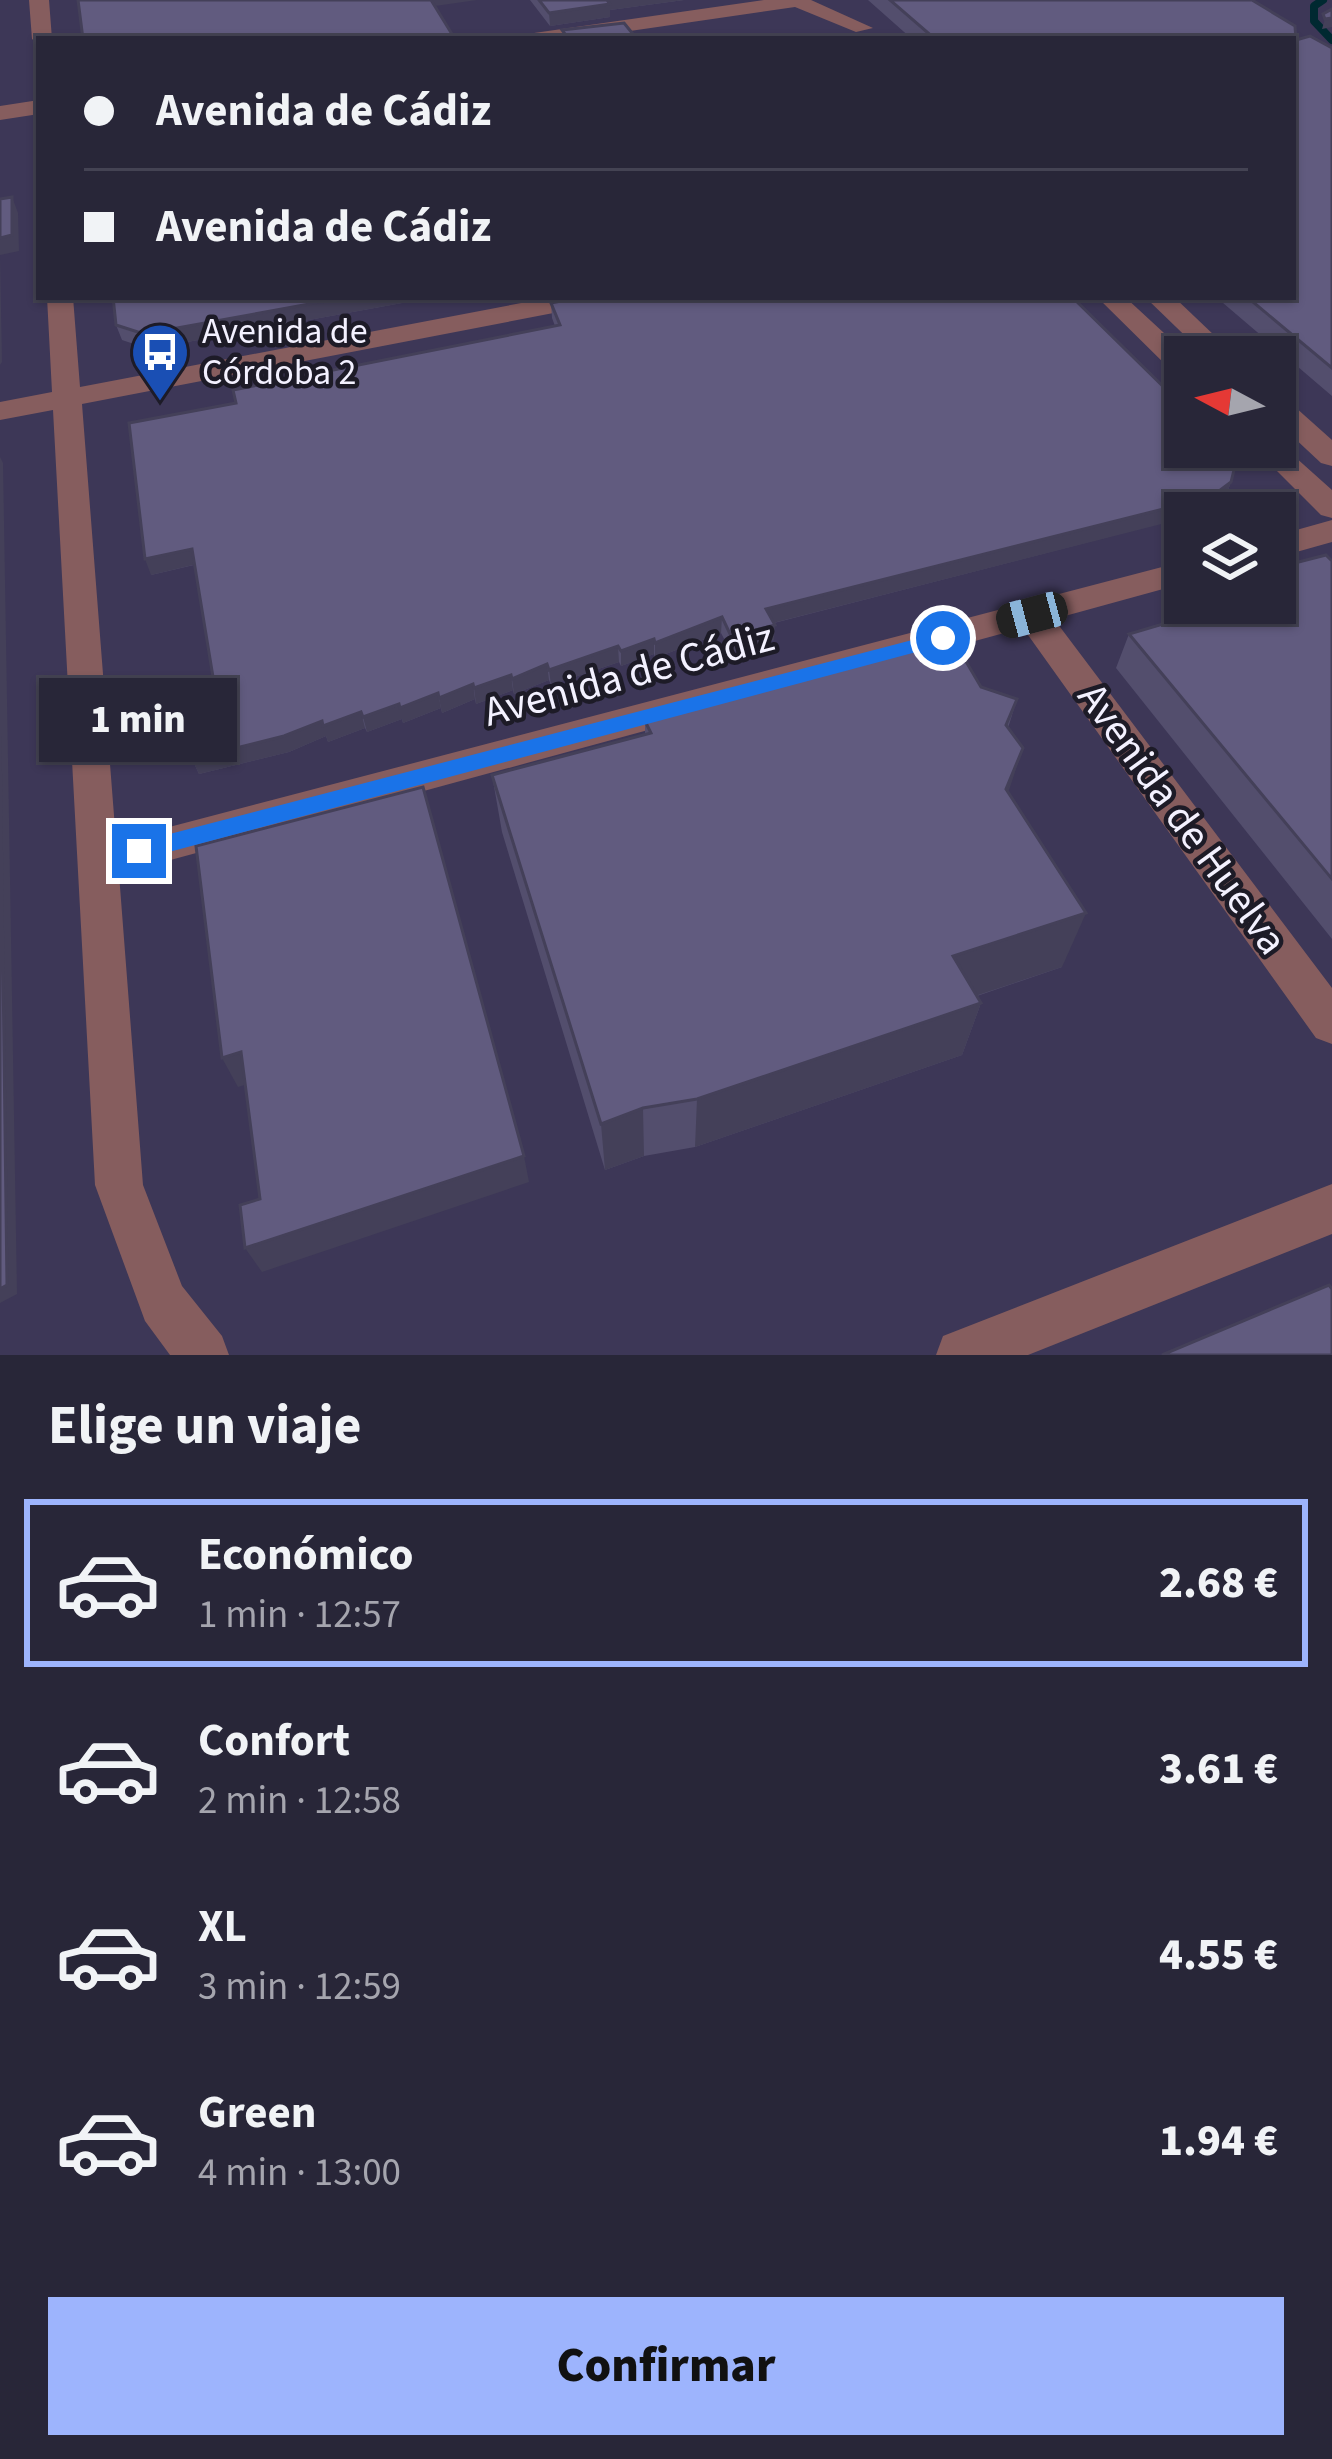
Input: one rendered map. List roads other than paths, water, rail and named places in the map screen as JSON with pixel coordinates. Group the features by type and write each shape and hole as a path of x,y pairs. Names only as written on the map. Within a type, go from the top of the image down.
{"street":[{"path":"39,0 42,36"},
{"path":"832,0 869,33"},
{"path":"582,36 662,31 797,1 869,33"},
{"path":"797,1 834,36"},
{"path":"0,113 36,107"},
{"path":"60,300 119,1185 163,1303 202,1355"},
{"path":"0,411 579,300"},
{"path":"1113,300 1164,348"},
{"path":"1160,300 1200,336"},
{"path":"1296,423 1332,456"},
{"path":"1290,468 1332,508"},
{"path":"1296,541 1332,531"},
{"name":"Avenida de Cádiz","path":"96,863 1164,578"},
{"name":"Avenida de Huelva","path":"1032,615 1332,1023"},
{"path":"962,1355 1332,1209"}],"waterway":[{"path":"1323,0 1314,6 1314,21 1332,40"}],"place":[{"name":"Avenida de Córdoba 2","path":"160,403"}]}
